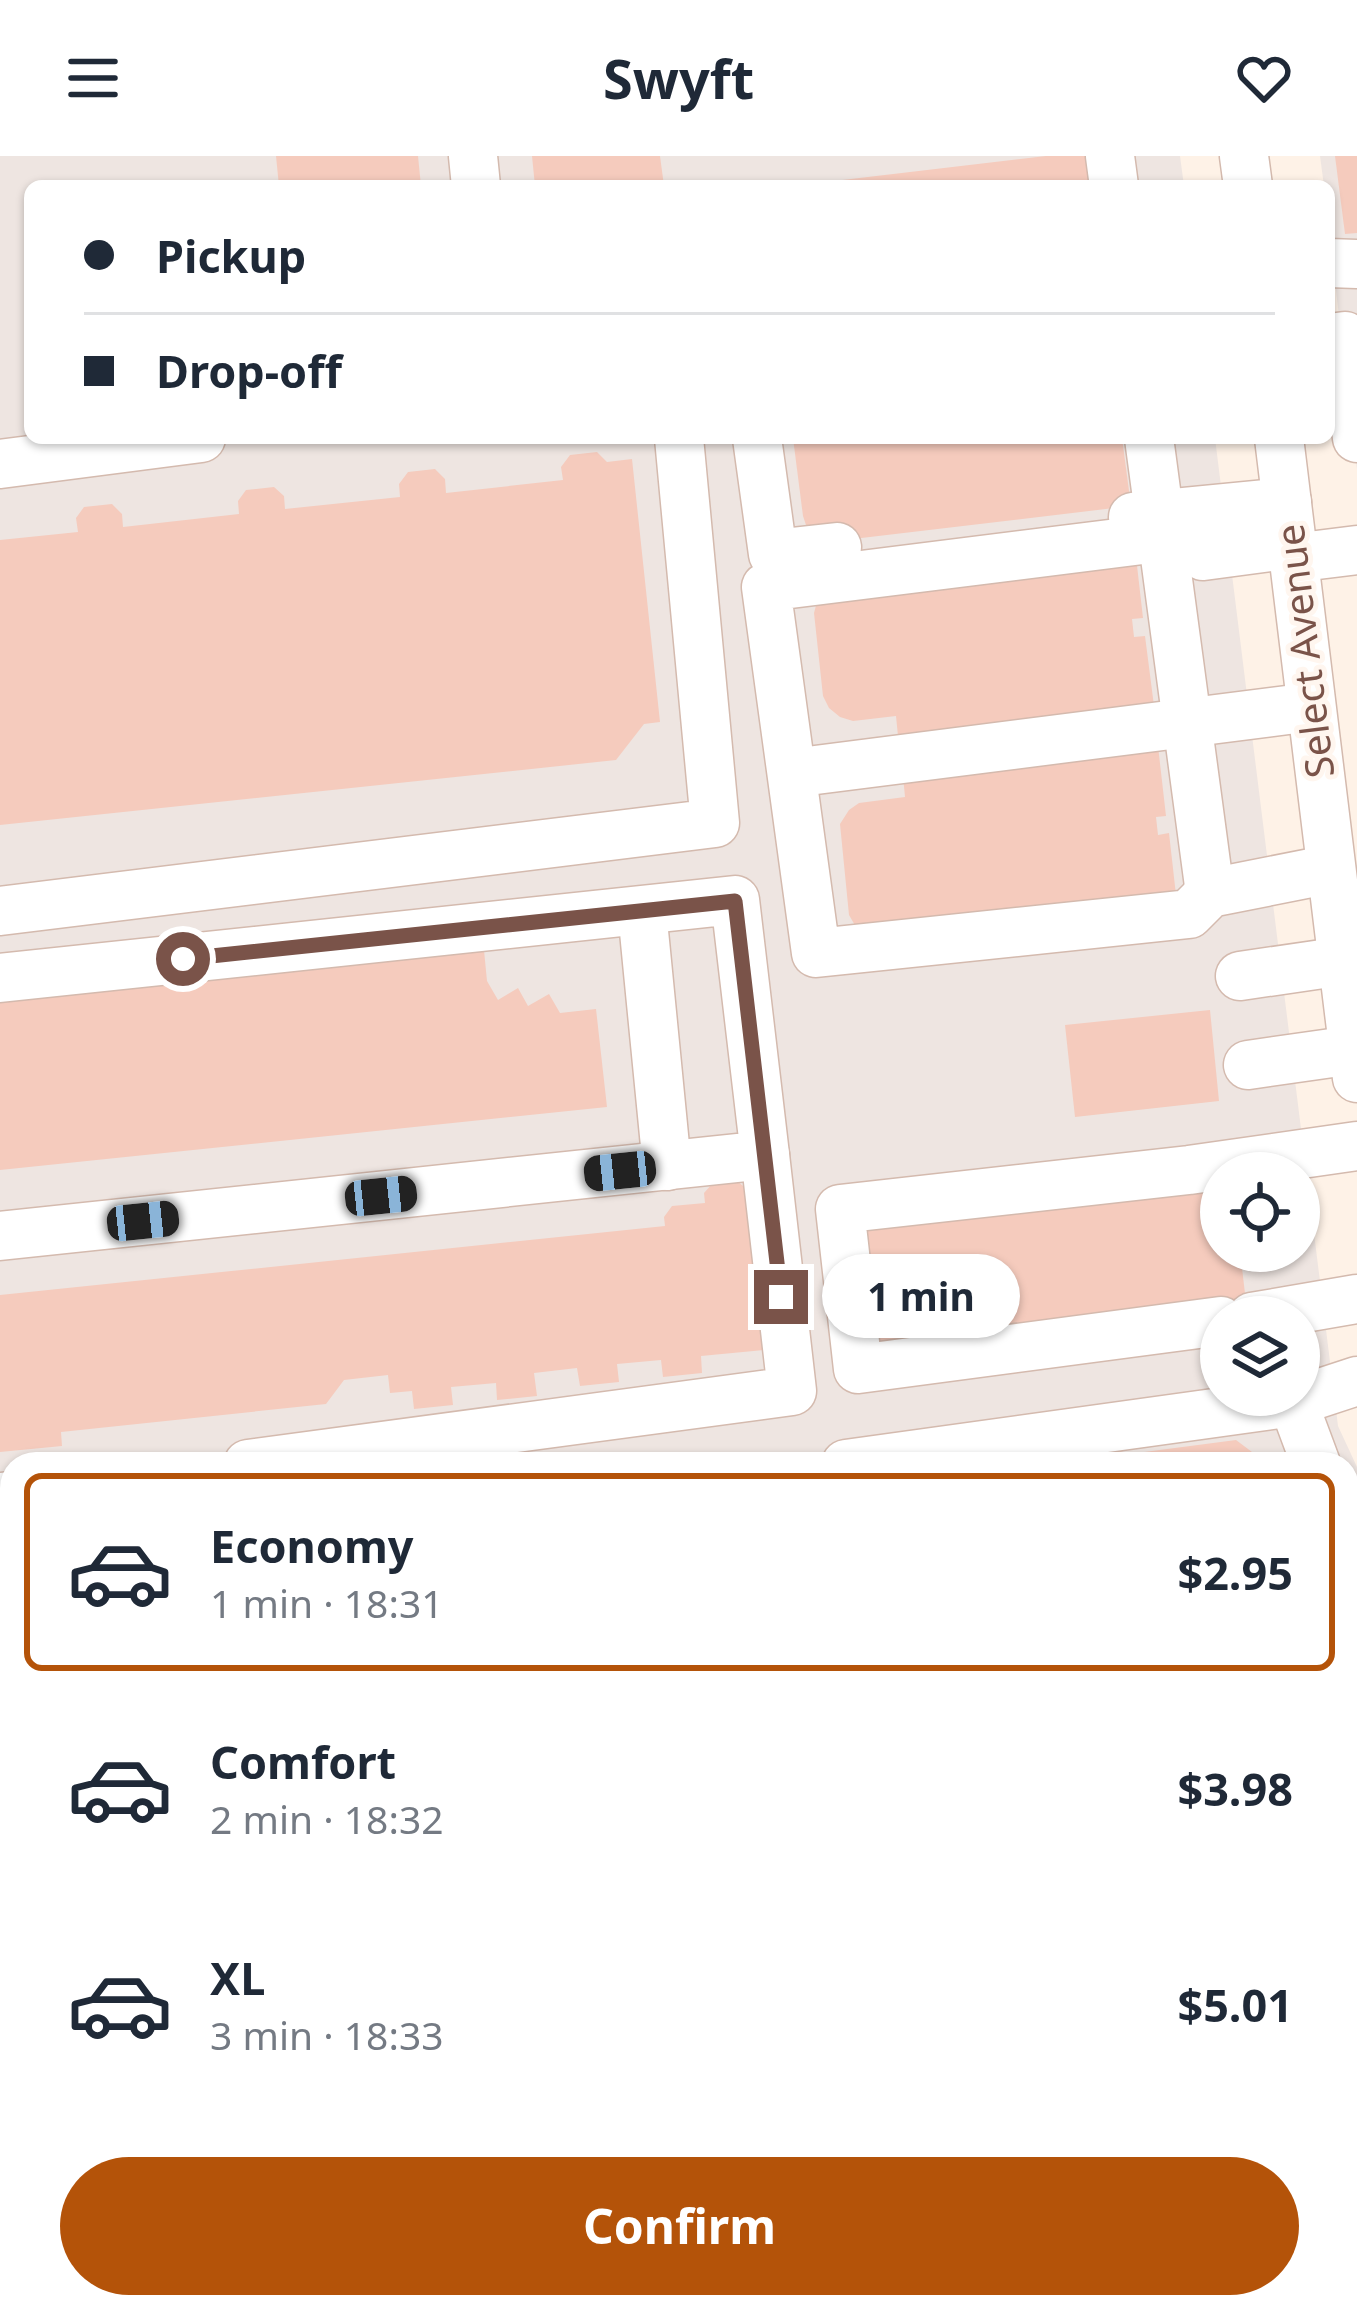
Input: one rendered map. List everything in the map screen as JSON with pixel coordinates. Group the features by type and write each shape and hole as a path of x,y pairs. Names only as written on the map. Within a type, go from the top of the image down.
{"street":[{"path":"1344,335 1357,440"},
{"path":"0,464 155,444"},
{"path":"0,911 715,823 680,444"},
{"path":"758,444 773,554 1161,526 1204,556 1290,535 1357,550"},
{"path":"1150,444 1210,892"},
{"name":"Select Avenue","path":"1279,445 1355,1064"},
{"path":"1161,526 766,587 816,953 1189,914 1210,892 1331,869"},
{"path":"791,773 1311,707"},
{"path":"0,978 735,901 792,1391 337,1452"},
{"path":"642,911 667,1166"},
{"path":"1240,976 1342,961"},
{"path":"1248,1065 1355,1064"},
{"path":"1200,1324 858,1369 840,1209 1357,1146"},
{"path":"0,1236 765,1155"},
{"path":"1320,1305 1357,1299"},
{"path":"1320,1393 1357,1381"},
{"path":"933,1452 1200,1415"},
{"path":"1298,1416 1312,1452"}],"shaded area":[{"path":"0,156 1180,156 1183,180 24,180 24,444 1216,444 1304,1152 1200,1152 1200,1272 1319,1272 1338,1426 1350,1452 0,1452"},
{"path":"1320,156 1357,156 1357,469 1335,282 1335,180 1323,180"}],"building":[{"path":"276,156 418,156 420,180 278,180"},
{"path":"532,156 660,156 663,180 534,180"},
{"path":"1046,156 1088,156 1091,180 842,180"},
{"path":"1335,156 1357,156 1357,233 1345,234"},
{"path":"794,444 1123,444 1131,506 836,541 810,530 803,516"},
{"path":"597,452 607,462 632,459 660,722 644,724 616,760 0,825 0,540 78,532 76,518 84,507 112,504 122,514 123,527 239,514 238,501 246,490 274,487 284,496 285,509 400,497 399,484 408,472 435,469 445,479 446,493 563,480 561,467 570,455"},
{"path":"1135,548 1143,618 1132,619 1134,637 1145,636 1154,706 898,736 896,716 853,721 829,708 823,696 814,613 818,598"},
{"path":"1158,746 1166,816 1156,817 1158,835 1169,833 1177,904 856,927 849,915 840,824 859,803 905,797 903,776"},
{"path":"483,940 487,981 498,1000 518,988 528,1006 549,994 560,1013 596,1009 607,1107 0,1170 0,990"},
{"path":"1210,1010 1219,1101 1075,1117 1065,1025"},
{"path":"1200,1179 1200,1272 1242,1272 1245,1296 1200,1296 1200,1308 864,1349 848,1221"},
{"path":"737,1181 748,1190 765,1350 701,1356 702,1373 663,1377 661,1360 617,1364 619,1382 580,1386 577,1368 534,1373 537,1396 497,1400 496,1383 451,1387 453,1405 414,1409 412,1391 390,1393 388,1375 344,1380 326,1404 61,1432 62,1446 0,1452 0,1295 665,1226 664,1217 672,1206 705,1203 704,1193 712,1184"},
{"path":"1236,1440 1252,1452 1144,1452"}],"route":[{"path":"183,959 735,901 781,1297"}]}
